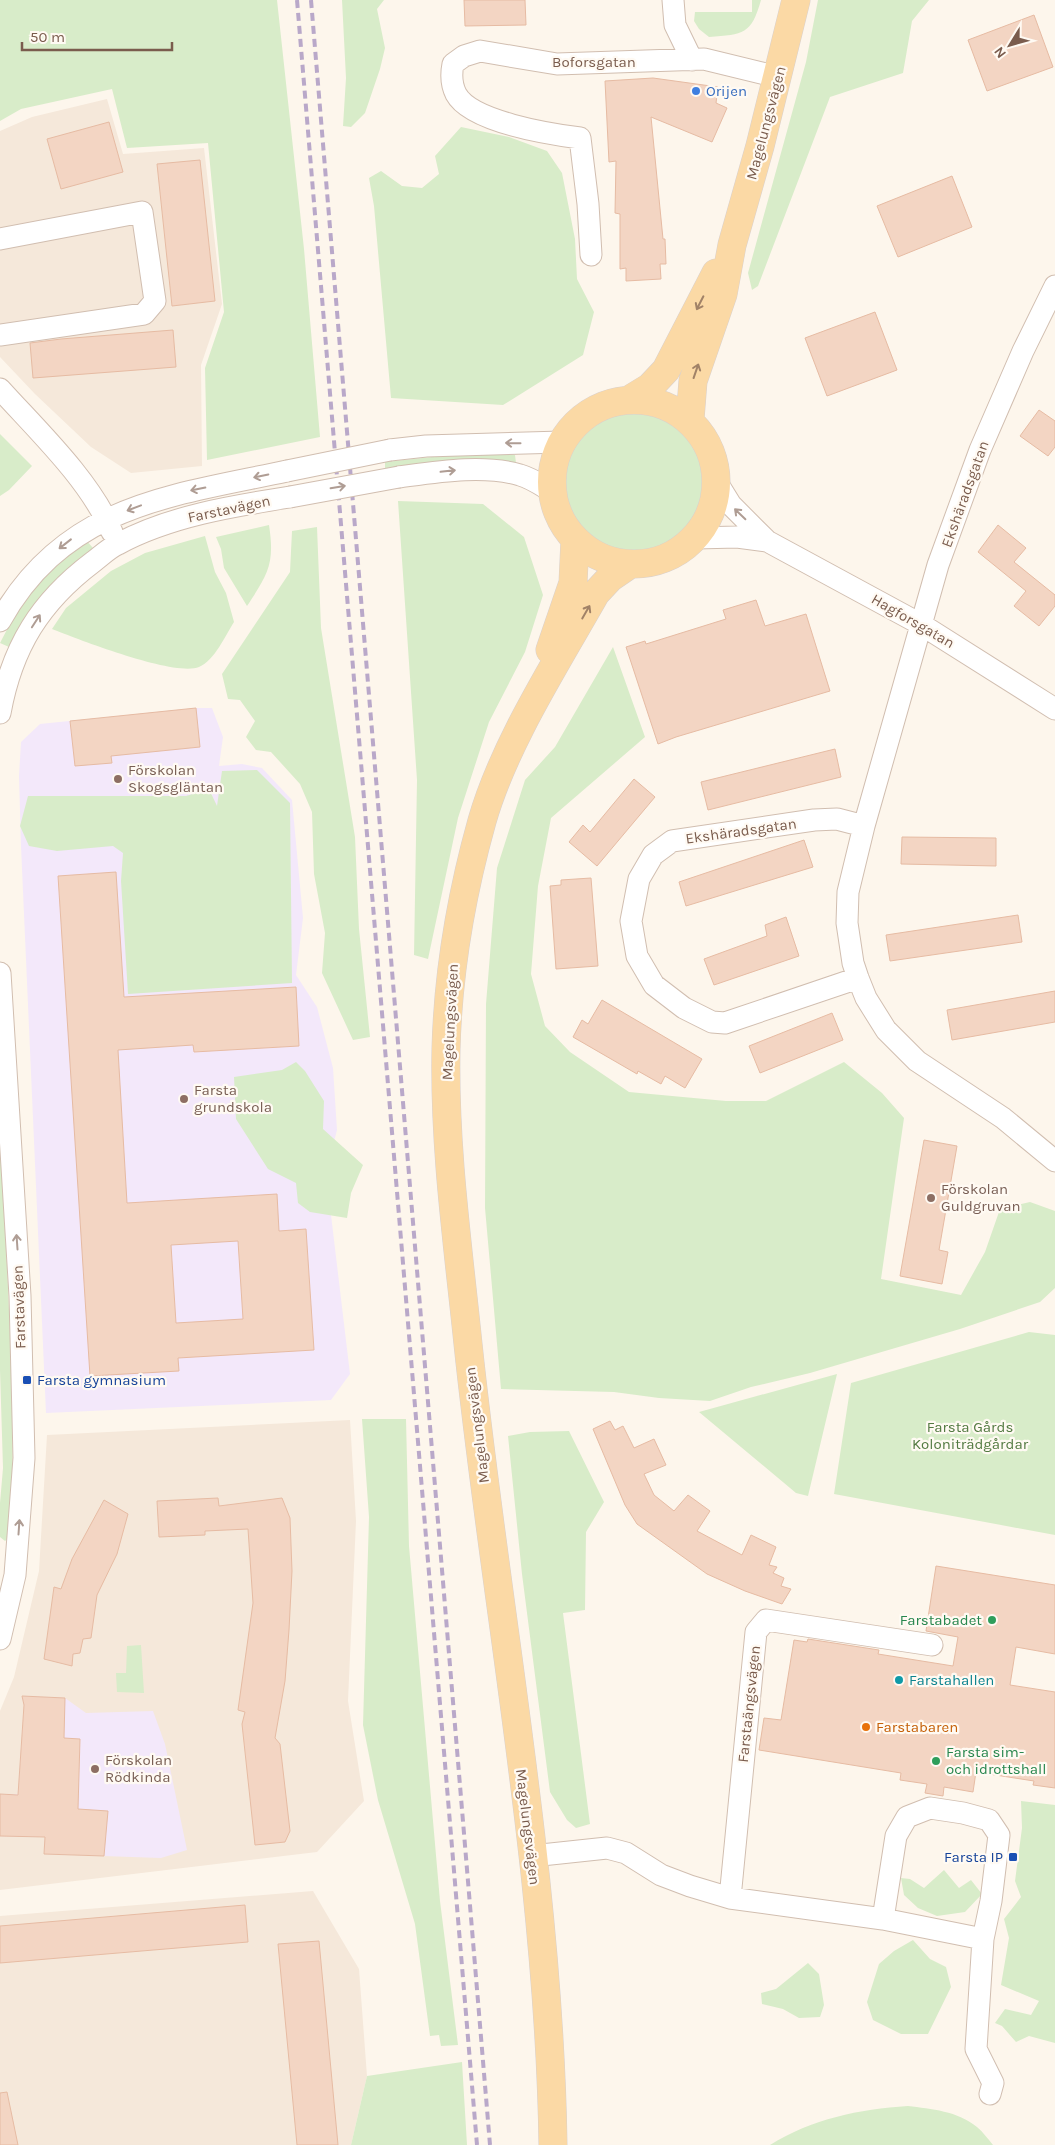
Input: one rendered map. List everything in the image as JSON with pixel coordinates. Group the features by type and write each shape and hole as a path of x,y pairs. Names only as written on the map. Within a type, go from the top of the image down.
{"main road":[{"name":"Magelungsvägen","path":"690,419 693,381 723,294 732,245 778,77 796,0"},
{"name":"Magelungsvägen","path":"632,398 650,387 666,370 732,245"},
{"path":"632,398 660,402 690,419 711,451 718,484 712,513 696,538 682,550 665,557 648,563 629,565 596,556 575,540 558,514 551,491 551,474 554,458 574,424 599,406 632,398"},
{"name":"Magelungsvägen","path":"553,2145 545,1973 473,1391 453,1201 446,1097 446,1049 453,955 471,864 483,817 527,715 573,582 575,540"},
{"name":"Magelungsvägen","path":"527,715 596,593 610,578 629,565"}],"street":[{"path":"673,0 675,25 692,60"},
{"name":"Boforsgatan","path":"591,255 588,204 580,138 499,121 468,107 456,94 451,76 453,64 464,56 480,50 557,64 704,59 778,77"},
{"path":"0,239 142,212 155,301 144,314 0,335"},
{"name":"Ekshäradsgatan","path":"1055,286 1050,313 1023,351 980,450 938,565 864,826 848,892 847,924 853,963 858,978 866,998 886,1030 917,1061 1003,1118 1055,1161"},
{"path":"0,389 87,487 106,518 117,544"},
{"name":"Farstavägen","path":"0,620 27,580 54,553 77,535 106,518 141,504 186,492 390,450 426,446 562,442"},
{"name":"Farstavägen","path":"0,713 12,663 36,619 52,598 83,569 117,544 150,529 190,517 290,497 399,477 454,470 519,475 551,491"},
{"name":"Hagforsgatan","path":"718,484 731,505 766,541 922,625 1055,709"},
{"name":"Hagforsgatan","path":"696,538 737,537 766,541"},
{"name":"Ekshäradsgatan","path":"858,978 725,1022 712,1022 684,1008 654,985 637,956 631,921 639,879 653,855 672,841 814,820 836,819 864,826"},
{"name":"Farstavägen","path":"0,973 20,1296 24,1458 7,1574 0,1639"},
{"name":"Farstaängsvägen","path":"730,1898 756,1632 766,1620 932,1645"},
{"path":"883,1919 896,1836 907,1817 930,1808 963,1813 989,1820 999,1835 991,1901 983,1939 976,2049 992,2083 990,2094"},
{"path":"532,1856 607,1848 626,1853 664,1876 730,1898 883,1919 983,1939"}],"shaded area":[{"path":"107,99 123,154 204,148 222,304 201,365 202,466 131,473 91,447 35,394 0,357 0,131 32,117"},
{"name":"Farsta grundskola","path":"212,708 223,737 219,766 242,764 262,768 292,800 303,918 296,975 317,1007 333,1068 337,1130 326,1173 350,1374 331,1400 46,1413 21,846 19,776 21,742 40,724"},
{"path":"350,1420 356,1521 348,1701 364,1801 317,1852 0,1890 0,1711 14,1677 39,1571 47,1435"},
{"name":"Förskolan Rödkinda","path":"22,1696 65,1698 86,1713 153,1711 165,1744 187,1850 161,1858 44,1854 45,1837 0,1836 0,1794 18,1794 24,1705"},
{"path":"313,1891 359,1969 367,2076 351,2145 0,2145 0,1916"}],"green space":[{"path":"0,0 277,0 304,249 320,437 207,460 205,368 224,312 208,143 127,148 112,89 21,109 0,121"},
{"path":"342,0 384,0 377,9 385,48 380,69 365,113 351,127 343,126 346,78"},
{"path":"752,0 761,0 754,20 749,26 738,33 709,37 699,29 694,21 695,12 752,12"},
{"path":"818,0 929,0 912,21 903,73 830,97 758,286 752,290 748,273 806,62"},
{"path":"461,127 509,137 547,151 562,173 575,239 577,279 594,312 583,355 503,405 391,398 374,206 369,178 381,171 402,186 422,188 439,174 435,156"},
{"path":"634,409 648,410 661,414 685,429 700,453 704,466 704,494 700,507 685,531 661,546 648,550 634,551 620,550 607,546 583,531 568,507 564,494 563,480 564,466 568,453 583,429 607,414 620,410"},
{"path":"0,434 32,466 9,490 0,496"},
{"path":"469,453 515,455 516,463 442,463 385,470 385,462"},
{"path":"398,501 483,504 524,537 543,595 525,652 489,722 458,818 428,959 414,955 417,780"},
{"path":"269,525 271,550 268,568 265,577 247,606 224,568 221,549 216,537"},
{"path":"317,527 321,628 355,837 359,929 370,1037 353,1040 322,973 325,933 314,874 312,812 300,784 271,752 256,750 246,737 255,721 240,700 228,699 222,674 290,572 292,531"},
{"path":"205,536 215,572 226,593 234,622 215,653 205,664 187,669 170,667 127,656 52,629 66,608 111,571 145,553"},
{"path":"86,540 93,548 45,592 26,617 9,647 0,643 14,616 43,576"},
{"path":"613,647 645,737 551,818 538,886 531,974 545,1026 570,1052 629,1092 726,1101 766,1101 844,1062 882,1093 904,1118 881,1279 961,1295 985,1252 1000,1209 1030,1202 1055,1211 1055,1288 1040,1302 960,1329 810,1373 751,1387 710,1401 659,1398 614,1392 501,1389 485,1208 486,1004 497,868 525,780 555,747"},
{"path":"257,770 290,803 292,983 128,994 121,881 123,853 113,846 57,851 29,846 20,826 28,796 186,796 209,789 217,806 222,771"},
{"path":"296,1062 305,1071 324,1101 323,1129 363,1165 351,1193 347,1218 310,1212 298,1203 296,1183 268,1169 236,1119 234,1077 282,1070"},
{"path":"0,1140 13,1436 12,1535 5,1541 0,1537 3,1468 0,1370"},
{"name":"Farsta Gårds Koloniträdgårdar","path":"1029,1332 1055,1335 1055,1535 834,1494 851,1383"},
{"path":"837,1374 808,1496 796,1493 699,1412"},
{"path":"362,1419 406,1419 409,1546 440,1901 458,2045 441,2046 439,2035 430,2036 415,1924 378,1800 363,1725 369,1517"},
{"path":"569,1431 604,1502 586,1532 585,1610 563,1613 590,1824 576,1828 567,1820 550,1792 522,1574 508,1436 530,1432"},
{"path":"141,1645 144,1693 117,1692 116,1673 126,1673 127,1646"},
{"path":"1021,1801 1055,1805 1055,2043 1029,2036 1016,2042 1002,2026 995,2023 1005,2009 1031,2015 1039,2001 1001,1985 1009,1938 1004,1919 1021,1897 1015,1881 1022,1828"},
{"path":"944,1870 959,1888 971,1880 982,1894 965,1912 937,1916 918,1908 904,1895 901,1878 910,1879 924,1888"},
{"path":"913,1940 930,1959 946,1967 951,1987 928,2034 901,2034 873,2020 867,2002 879,1964 894,1951"},
{"path":"808,1963 819,1974 824,2005 820,2017 799,2018 783,2009 762,2004 761,1993 776,1989"},
{"path":"462,2062 467,2145 351,2145 367,2076"},
{"path":"890,2107 926,2108 961,2117 977,2127 993,2145 770,2145 802,2128 836,2117"}],"building":[{"path":"464,0 525,0 526,25 465,26"},
{"path":"1034,15 1053,67 987,91 968,40"},
{"path":"653,78 718,87 716,103 727,108 712,142 651,117 663,239 665,239 666,264 660,264 661,279 626,281 626,268 620,269 620,214 615,213 616,161 609,162 605,81"},
{"path":"109,122 123,172 61,189 47,139"},
{"path":"200,160 215,301 172,306 157,164"},
{"path":"952,176 972,227 898,257 877,206"},
{"path":"875,312 897,370 827,396 805,338"},
{"path":"173,330 176,367 33,378 30,343"},
{"path":"1039,410 1055,421 1055,447 1048,456 1020,436"},
{"path":"998,525 1026,548 1014,562 1055,595 1055,606 1039,626 1014,606 1026,591 978,552"},
{"path":"756,600 765,626 806,614 830,691 658,744 626,647 645,641 646,644 726,619 723,610"},
{"path":"196,708 200,747 111,756 112,763 75,766 70,721"},
{"path":"835,749 841,777 708,810 701,782"},
{"path":"634,779 655,797 597,866 569,842 583,825 590,832"},
{"path":"902,837 996,838 996,866 901,864"},
{"path":"804,840 813,867 686,906 679,882"},
{"path":"116,872 124,997 296,987 299,1046 194,1052 193,1045 118,1050 127,1203 277,1194 279,1231 306,1229 314,1350 178,1358 179,1371 90,1376 58,876","holes":["238,1241 243,1319 176,1323 171,1245"]},
{"path":"591,878 598,966 556,969 550,886 561,885 561,880"},
{"path":"1018,915 1022,942 890,961 886,935"},
{"path":"786,917 799,956 714,985 704,959 767,936 765,925"},
{"path":"1055,991 1055,1022 952,1040 947,1010"},
{"path":"602,1000 702,1059 685,1088 665,1076 661,1084 638,1071 637,1074 573,1037 582,1020 588,1024"},
{"path":"832,1013 843,1040 760,1073 749,1046"},
{"name":"Förskolan Guldgruvan","path":"924,1140 957,1146 939,1250 948,1252 942,1284 900,1276"},
{"path":"610,1421 615,1430 623,1426 634,1448 654,1439 666,1465 644,1474 654,1495 674,1511 688,1495 710,1511 697,1531 742,1555 751,1535 776,1547 769,1565 777,1567 773,1573 784,1578 781,1586 791,1589 782,1604 745,1591 707,1574 637,1524 625,1505 593,1429"},
{"path":"218,1498 219,1506 282,1498 290,1518 292,1571 289,1630 285,1681 275,1738 280,1744 290,1831 285,1842 255,1845 242,1724 245,1712 238,1710 253,1603 248,1529 205,1531 205,1535 159,1537 157,1501"},
{"path":"104,1500 128,1514 117,1554 97,1595 91,1638 83,1639 80,1653 73,1654 72,1666 44,1659 54,1587 61,1589 72,1559"},
{"name":"Farstahallen","path":"936,1566 1055,1585 1055,1654 1016,1647 1010,1685 1055,1692 1055,1788 1033,1785 1034,1781 976,1772 973,1792 944,1787 943,1796 925,1793 927,1784 900,1780 901,1773 759,1750 764,1718 781,1720 794,1640 807,1642 808,1639 879,1650 878,1654 953,1666 958,1637 926,1631"},
{"path":"22,1696 65,1698 64,1738 80,1739 78,1809 108,1811 104,1856 44,1854 45,1837 0,1836 0,1794 18,1795 24,1705"},
{"path":"245,1905 248,1942 0,1963 0,1926"},
{"path":"319,1941 338,2145 297,2145 278,1944"},
{"path":"7,2092 18,2145 0,2145 0,2093"}],"railway":[{"path":"297,0 477,2145"},
{"path":"311,0 490,2145"}],"place":[{"name":"Orijen","path":"696,91"},
{"name":"Förskolan Skogsgläntan","path":"118,779"},
{"name":"Farsta grundskola","path":"184,1099"},
{"name":"Förskolan Guldgruvan","path":"931,1198"},
{"name":"Farsta gymnasium","path":"27,1380"},
{"name":"Farstabadet","path":"992,1620"},
{"name":"Farstahallen","path":"899,1680"},
{"name":"Farstabaren","path":"866,1727"},
{"name":"Farsta sim- och idrottshall","path":"936,1761"},
{"name":"Förskolan Rödkinda","path":"95,1769"},
{"name":"Farsta IP","path":"1013,1857"}]}
